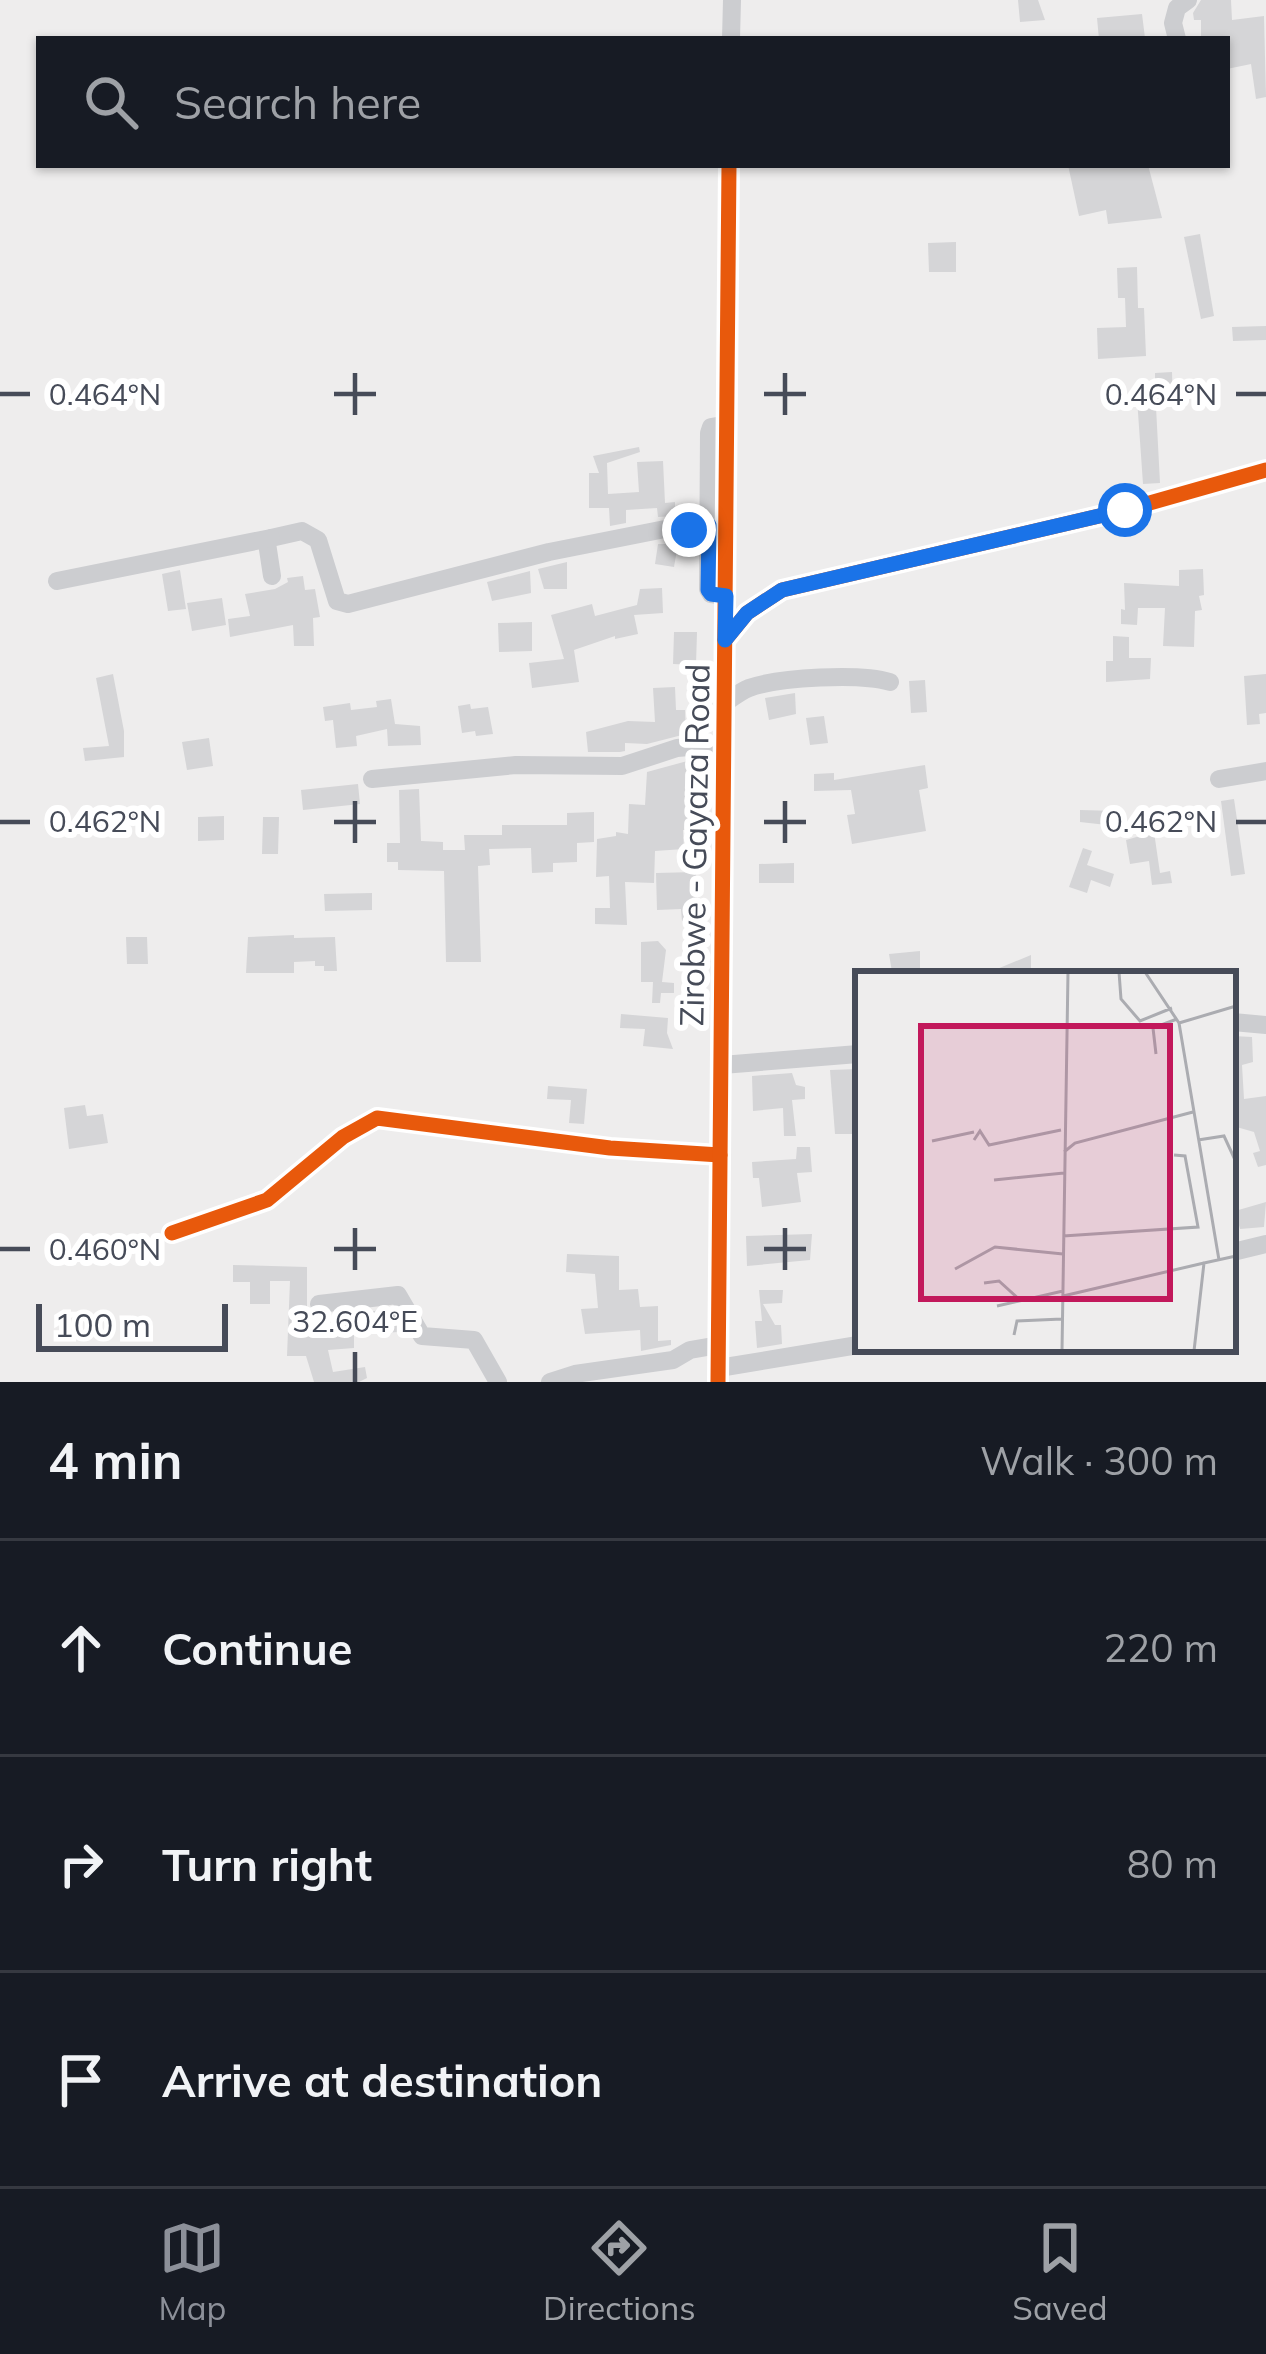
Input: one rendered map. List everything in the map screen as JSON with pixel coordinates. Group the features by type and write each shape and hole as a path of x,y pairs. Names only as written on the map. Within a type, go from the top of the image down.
{"street":[{"path":"731,36 732,0"},
{"path":"1177,36 1179,4"},
{"name":"Zirobwe - Gayaza Road","path":"718,1375 729,168"},
{"path":"726,596 708,590 709,433 711,427 728,424"},
{"path":"725,640 747,613 782,590 1125,510 1266,470"},
{"path":"57,581 302,532 318,540 332,592 337,601 348,604 549,552 709,525"},
{"path":"271,538 272,576"},
{"path":"725,703 747,688 769,685 866,675 890,682"},
{"path":"372,778 516,765 622,766 677,748 725,743"},
{"path":"1219,779 1266,771"},
{"path":"1236,1022 1266,1025"},
{"path":"722,1065 855,1054"},
{"path":"172,1234 267,1200 344,1137 377,1118 610,1148 720,1155"},
{"path":"1236,1251 1266,1244"},
{"path":"319,1304 398,1295 422,1336 474,1340 498,1382"},
{"path":"550,1382 673,1360 690,1350 719,1345"},
{"path":"718,1375 855,1346"}],"building":[{"path":"1018,0 1038,0 1045,20 1020,22"},
{"path":"1201,0 1231,0 1232,20 1264,16 1266,97 1256,99 1251,64 1230,68 1230,36 1201,36 1201,20 1194,20"},
{"path":"1142,14 1145,36 1099,36 1097,18"},
{"path":"1069,168 1149,168 1162,218 1108,224 1106,210 1079,216"},
{"path":"1200,234 1214,316 1201,319 1184,237"},
{"path":"956,242 956,272 929,272 928,243"},
{"path":"1137,267 1146,356 1098,359 1097,328 1126,327 1117,268"},
{"path":"1266,326 1266,340 1233,341 1232,327"},
{"path":"1172,372 1173,406 1156,407 1160,483 1143,484 1136,384 1155,383 1155,373"},
{"path":"639,447 640,452 607,463 608,494 639,492 637,462 663,461 665,503 675,502 675,516 658,517 657,508 626,510 626,523 610,526 609,508 589,508 589,473 599,473 593,456"},
{"path":"658,544 678,544 674,567 655,564"},
{"path":"567,562 567,589 544,589 538,569"},
{"path":"1203,569 1204,595 1199,596 1202,610 1195,611 1194,647 1163,646 1165,608 1138,608 1137,625 1121,624 1124,583 1179,586 1179,570"},
{"path":"180,570 186,609 168,611 162,574"},
{"path":"530,571 531,593 492,601 487,582"},
{"path":"303,576 305,590 315,589 320,617 313,618 314,646 294,646 293,625 230,637 228,619 250,616 245,594 275,589 288,582 287,578"},
{"path":"662,588 663,613 634,615 638,634 615,636 574,650 579,682 532,688 529,663 564,659 551,615 592,604 595,616 637,605 640,589"},
{"path":"222,598 226,625 192,631 187,603"},
{"path":"532,622 532,651 499,652 498,623"},
{"path":"674,632 697,632 696,665 673,664"},
{"path":"1113,636 1129,637 1129,658 1151,658 1150,679 1106,682 1106,661 1113,661"},
{"path":"113,674 124,757 85,761 83,748 109,746 96,678"},
{"path":"1266,674 1266,713 1259,714 1260,724 1247,725 1244,676"},
{"path":"925,680 927,712 911,713 909,681"},
{"path":"675,687 676,710 685,710 686,734 647,744 625,743 625,751 620,752 588,752 586,732 628,721 655,722 653,688"},
{"path":"795,693 796,714 769,720 765,698"},
{"path":"391,699 395,724 420,726 421,745 388,746 387,729 356,736 357,746 336,748 333,720 325,721 323,707 350,703 351,710 377,707 376,701"},
{"path":"470,704 471,709 488,707 493,734 462,733 458,706"},
{"path":"824,716 828,743 810,745 806,718"},
{"path":"209,738 213,766 187,770 182,742"},
{"path":"691,760 693,830 683,830 684,849 655,851 654,883 625,882 627,925 595,924 595,908 610,908 609,876 596,877 597,839 616,836 616,832 628,834 629,804 645,805 647,772"},
{"path":"925,765 928,788 919,790 926,831 852,844 847,815 855,814 851,790 814,791 814,774 834,773 834,780"},
{"path":"358,784 360,804 303,810 301,790"},
{"path":"419,789 421,841 443,842 443,850 465,850 464,835 502,835 502,825 567,825 567,813 594,812 594,842 577,843 577,862 553,863 553,872 532,873 531,848 489,849 490,865 478,866 481,962 446,962 444,871 398,870 398,862 387,862 387,843 400,843 399,790"},
{"path":"1234,799 1245,874 1231,876 1221,801"},
{"path":"1080,810 1116,811 1116,826 1080,822"},
{"path":"224,816 224,840 198,841 198,817"},
{"path":"263,817 279,817 278,854 262,854"},
{"path":"1154,832 1160,873 1170,871 1172,883 1152,885 1149,861 1130,864 1126,840"},
{"path":"1083,848 1092,851 1087,865 1114,874 1110,887 1091,880 1087,893 1069,887"},
{"path":"794,863 794,883 759,883 759,864"},
{"path":"696,872 698,920 682,921 681,909 657,910 656,873"},
{"path":"372,893 372,910 325,911 324,894"},
{"path":"126,937 147,937 148,964 127,964"},
{"path":"248,937 335,937 337,971 324,971 315,961 294,962 294,973 246,973"},
{"path":"658,941 666,950 662,982 674,983 674,993 661,993 660,1003 652,1003 653,982 641,982 641,942"},
{"path":"920,951 920,969 892,971 889,954"},
{"path":"1031,955 1031,971 992,971"},
{"path":"621,1014 668,1018 673,1049 643,1046 645,1029 620,1028"},
{"path":"1236,1036 1252,1037 1253,1062 1242,1065 1244,1099 1266,1096 1266,1165 1258,1167 1253,1153 1260,1151 1254,1132 1236,1127"},
{"path":"855,1069 855,1134 835,1134 830,1070"},
{"path":"792,1073 796,1085 805,1087 805,1099 792,1100 796,1136 784,1136 783,1108 753,1111 752,1076"},
{"path":"548,1086 587,1089 584,1124 569,1123 571,1100 547,1099"},
{"path":"85,1105 87,1116 103,1114 108,1143 69,1149 64,1108"},
{"path":"797,1147 810,1147 812,1172 797,1173 801,1202 762,1207 752,1162 796,1159"},
{"path":"1266,1202 1264,1227 1240,1229 1236,1211"},
{"path":"812,1234 810,1260 747,1266 746,1236"},
{"path":"567,1254 619,1256 619,1290 638,1289 640,1307 658,1306 658,1341 671,1340 671,1345 641,1351 640,1330 585,1334 581,1309 598,1308 595,1274 566,1272"},
{"path":"233,1265 307,1267 307,1317 316,1317 317,1332 345,1330 349,1314 391,1309 398,1332 354,1335 354,1348 328,1350 333,1372 365,1367 367,1378 314,1382 306,1356 287,1356 290,1281 270,1281 270,1304 250,1304 250,1282 233,1282"},
{"path":"759,1290 783,1290 782,1303 763,1304 775,1325 781,1325 782,1344 757,1348 755,1321 762,1321"}],"cycle path":[{"path":"718,1382 729,168"},
{"path":"725,640 747,613 782,590 1125,510 1266,470"},
{"path":"172,1233 267,1200 343,1137 377,1118 610,1148 720,1155"}],"route":[{"path":"689,530 709,525 708,590 726,596 725,640 747,613 782,590 1125,510"}]}
